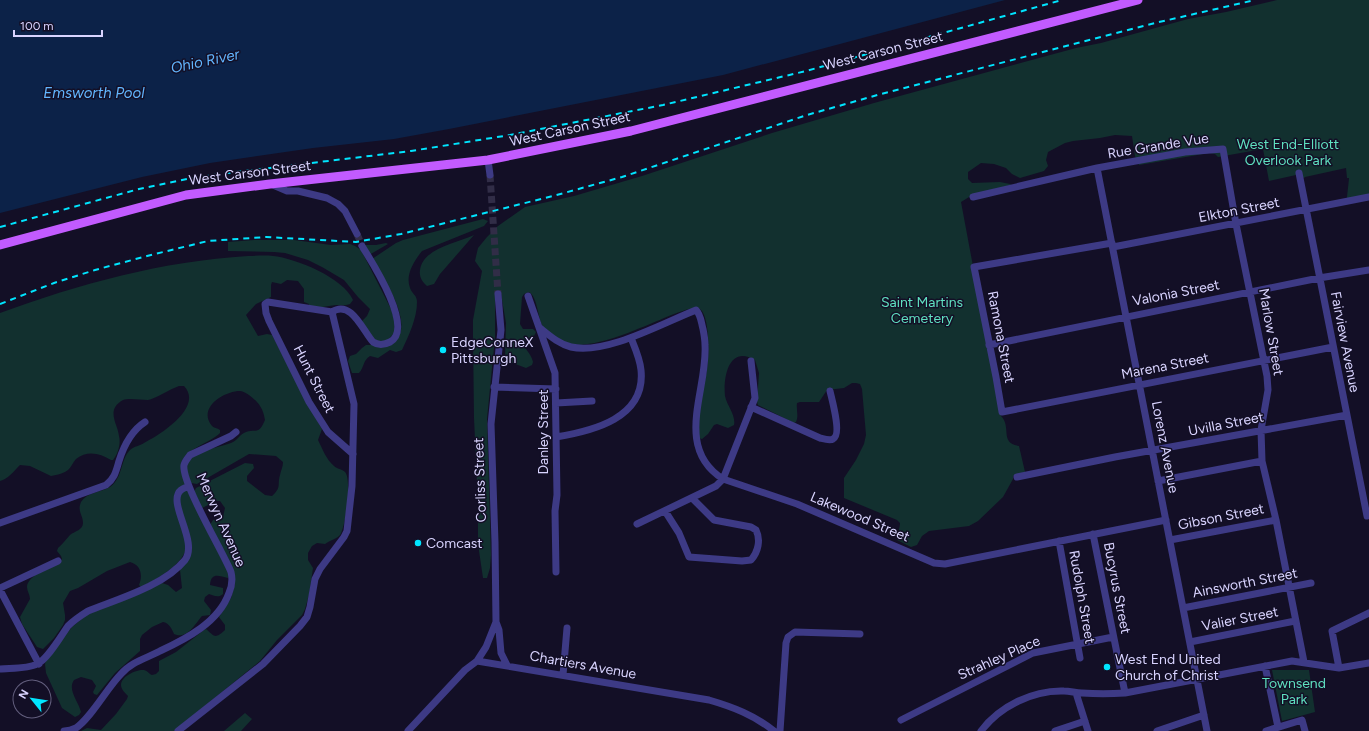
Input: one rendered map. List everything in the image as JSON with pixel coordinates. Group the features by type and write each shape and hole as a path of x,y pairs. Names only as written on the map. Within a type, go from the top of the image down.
{"main road":[{"name":"West Carson Street","path":"0,245 186,195 270,184 488,160 631,131 1138,0"}],"street":[{"name":"Rue Grande Vue","path":"973,197 1097,168 1185,152 1223,149"},
{"name":"Marlow Street","path":"1223,149 1236,224 1264,360 1268,390 1261,430 1262,461 1276,520 1304,662"},
{"path":"488,160 490,175"},
{"name":"Lorenz Avenue","path":"1097,168 1207,731"},
{"name":"Fairview Avenue","path":"1299,173 1367,516"},
{"path":"270,184 287,191 328,198 338,204 345,211 357,234"},
{"name":"Elkton Street","path":"974,267 1236,224 1369,197"},
{"path":"178,731 262,664 300,626 307,617 317,574 347,531 352,486 354,404 332,312 339,309 347,310 356,317 373,342 378,345 383,345 390,342 398,335 399,328 398,318 392,303 362,246"},
{"name":"Ramona Street","path":"974,267 1002,412"},
{"name":"Valonia Street","path":"989,345 1319,278 1369,270"},
{"name":"Corliss Street","path":"477,660 486,647 496,622 496,549 491,424 501,330 498,294"},
{"name":"Danley Street","path":"528,296 555,373 557,495 555,511 556,572"},
{"name":"Hunt Street","path":"332,312 268,302 264,307 269,321 309,402 328,432 353,454"},
{"name":"Lakewood Street","path":"631,338 696,310 700,314 705,345 695,434 704,462 714,473 723,479 797,504 934,563 945,564 1166,520"},
{"path":"540,328 556,341 572,347 593,347 631,338 641,370 640,390 635,401 627,411 612,420 579,433 556,437"},
{"name":"Marena Street","path":"1002,412 1333,347"},
{"path":"637,524 716,486 723,479 755,398 751,361"},
{"path":"494,387 556,389"},
{"path":"751,407 820,438 829,440 836,437 837,429 830,391"},
{"path":"556,403 592,401"},
{"name":"Uvilla Street","path":"1017,477 1152,450 1347,415"},
{"path":"0,523 111,482 116,474 126,444 137,427 145,422"},
{"name":"Merwyn Avenue","path":"64,731 71,730 82,723 124,670 203,627 227,600 232,583 231,572 189,486 184,466 190,455 231,436 236,432"},
{"path":"1158,481 1262,461"},
{"path":"0,669 33,666 38,664 51,650 68,627 79,617 88,611 151,585 168,574 185,560 189,553 189,543 178,509 177,497 180,490 189,486"},
{"path":"665,511 679,533 689,557 742,561 751,560 756,554 758,545 758,534 756,530 751,527 714,520 692,498"},
{"name":"Gibson Street","path":"1170,540 1276,520"},
{"name":"Bucyrus Street","path":"1093,534 1125,693"},
{"name":"Rudolph Street","path":"1059,541 1080,658"},
{"path":"38,664 0,589 58,561"},
{"name":"Ainsworth Street","path":"1183,608 1289,586 1311,583"},
{"path":"1339,668 1332,631 1369,613"},
{"name":"Valier Street","path":"1190,642 1295,621"},
{"path":"496,622 499,630 501,654 507,665"},
{"path":"563,675 567,628"},
{"path":"780,731 786,643 788,637 795,632 860,634"},
{"name":"Strahley Place","path":"900,720 1033,653 1113,637"},
{"path":"408,731 465,670 477,660"},
{"name":"Chartiers Avenue","path":"477,660 709,700 738,709 764,723 774,731"},
{"path":"981,731 997,715 1018,702 1030,696 1054,691 1097,694 1125,693 1292,661 1339,668 1369,663"},
{"path":"1265,666 1278,727"},
{"path":"1076,692 1088,731"},
{"path":"1157,731 1204,715"},
{"path":"1266,731 1302,720 1305,731"},
{"path":"1055,731 1085,721"}],"green space":[{"path":"1277,0 1369,0 1369,195 1350,199 1347,198 1349,178 1347,178 1346,168 1304,178 1296,175 1269,181 1263,149 1218,157 1215,154 1209,153 1139,165 1135,156 1132,136 1115,135 1065,143 1048,152 1046,160 1048,166 1044,171 1020,178 1012,174 1006,168 994,164 981,163 968,172 968,179 972,183 1000,182 1011,185 974,194 961,202 1001,416 1006,425 1007,438 1009,442 1019,446 1025,472 1013,476 1013,479 1003,497 978,521 969,526 929,531 922,536 917,545 911,547 897,540 900,523 897,520 844,498 844,478 856,460 864,444 866,435 862,389 860,384 852,383 844,388 827,390 819,402 797,403 797,417 796,422 794,423 758,405 759,373 755,360 746,356 739,357 730,365 725,380 725,396 733,414 734,425 728,428 717,424 714,425 708,434 702,439 699,438 699,413 708,359 708,333 705,318 700,309 692,308 619,336 598,342 579,345 563,342 546,330 542,325 534,298 529,292 524,294 522,297 520,324 523,329 533,329 536,332 534,336 523,342 533,362 532,365 526,368 507,361 505,358 506,323 501,294 495,299 495,337 487,419 491,555 490,568 487,578 483,578 478,544 473,336 473,320 482,271 475,261 478,248 498,226 525,207 574,196 642,176 772,133 874,103 1188,19"},
{"path":"483,219 488,221 484,226 422,251 409,273 409,283 416,298 417,308 412,326 402,350 396,352 390,350 378,358 370,356 359,373 352,373 348,361 350,356 356,354 366,345 373,345 398,338 401,329 401,319 394,298 372,259 403,240"},
{"path":"474,235 440,274 434,284 427,286 421,279 420,270 422,263 427,256 442,247"},
{"path":"254,240 294,240 331,245 350,244 355,246 361,250 392,311 395,332 386,342 376,341 362,321 367,316 370,309 344,280 308,260 285,253 228,251 228,242"},
{"path":"388,244 369,255 365,245 376,245"},
{"path":"248,256 273,256 294,261 318,270 340,284 353,300 350,304 346,305 313,308 309,307 309,304 304,302 304,289 298,281 287,280 281,284 272,282 271,297 256,304 246,315 258,336 267,334 272,335 322,429 318,440 325,454 335,467 345,472 347,476 348,493 342,530 339,536 325,544 317,543 312,546 308,553 308,560 313,568 309,595 302,615 277,640 260,661 174,731 81,731 87,728 101,730 116,714 128,696 122,689 121,685 126,676 141,670 145,670 152,675 156,674 159,671 159,661 176,652 204,630 206,629 211,634 217,636 225,630 225,625 219,617 231,598 235,584 234,575 228,558 210,525 213,520 223,517 225,508 220,501 216,501 202,508 194,492 196,488 245,463 253,464 254,468 247,476 247,481 265,495 272,496 278,488 283,462 276,456 249,454 197,484 191,483 186,473 187,465 190,459 197,454 233,442 246,432 259,430 265,420 263,411 259,404 242,391 220,397 210,407 208,419 212,426 220,430 220,433 216,437 191,451 182,461 181,469 187,485 179,489 176,502 186,543 186,550 182,557 170,569 142,587 139,585 141,574 139,568 134,563 130,562 107,571 70,591 63,603 65,620 63,625 54,638 43,649 37,647 22,624 20,617 30,599 27,588 28,583 35,575 62,559 57,551 58,548 70,535 80,529 83,525 80,505 83,499 110,487 117,479 124,459 130,450 160,434 178,419 188,403 189,394 184,386 179,386 148,400 126,399 118,404 115,408 114,417 120,442 118,452 113,460 98,454 85,454 76,459 70,468 61,474 51,476 30,466 20,465 8,477 0,481 0,313 30,302 122,276 184,263"},
{"path":"189,488 230,575 228,578 216,576 212,578 210,585 223,588 223,594 215,596 209,594 205,597 204,601 211,610 210,615 202,616 187,633 183,635 174,634 169,625 163,622 152,627 142,635 140,639 140,651 115,673 97,695 93,692 96,686 92,680 81,677 74,680 72,688 81,712 75,717 62,708 52,686 52,679 49,679 46,673 46,660 72,627 88,614 162,583 168,585 176,592 182,588 180,570 187,559 180,508 180,493"},
{"name":"Townsend Park","path":"1272,670 1309,670 1315,712 1282,721"},
{"path":"245,713 252,719 241,731 224,731"}],"water":[{"name":"Emsworth Pool","path":"0,0 1005,0 723,75 394,139 313,148 210,163 142,177 0,213"}],"tunnel":[{"path":"490,175 498,294"},
{"path":"357,234 362,246"}],"railway":[{"path":"0,227 139,189 187,179 411,151 510,135 663,105 806,71 1062,0"},
{"path":"0,304 54,283 95,270 208,241 266,237 356,242 401,234 622,177 807,115 881,94 1155,23 1255,0"}],"place":[{"name":"EdgeConneX Pittsburgh","path":"443,350"},
{"name":"Comcast","path":"418,543"},
{"name":"West End United Church of Christ","path":"1107,667"}],"water label":[{"name":"Ohio River","path":"205,61"}],"park label":[{"name":"West End-Elliott Overlook Park","path":"1288,152"},
{"name":"Saint Martins Cemetery","path":"922,310"}]}
